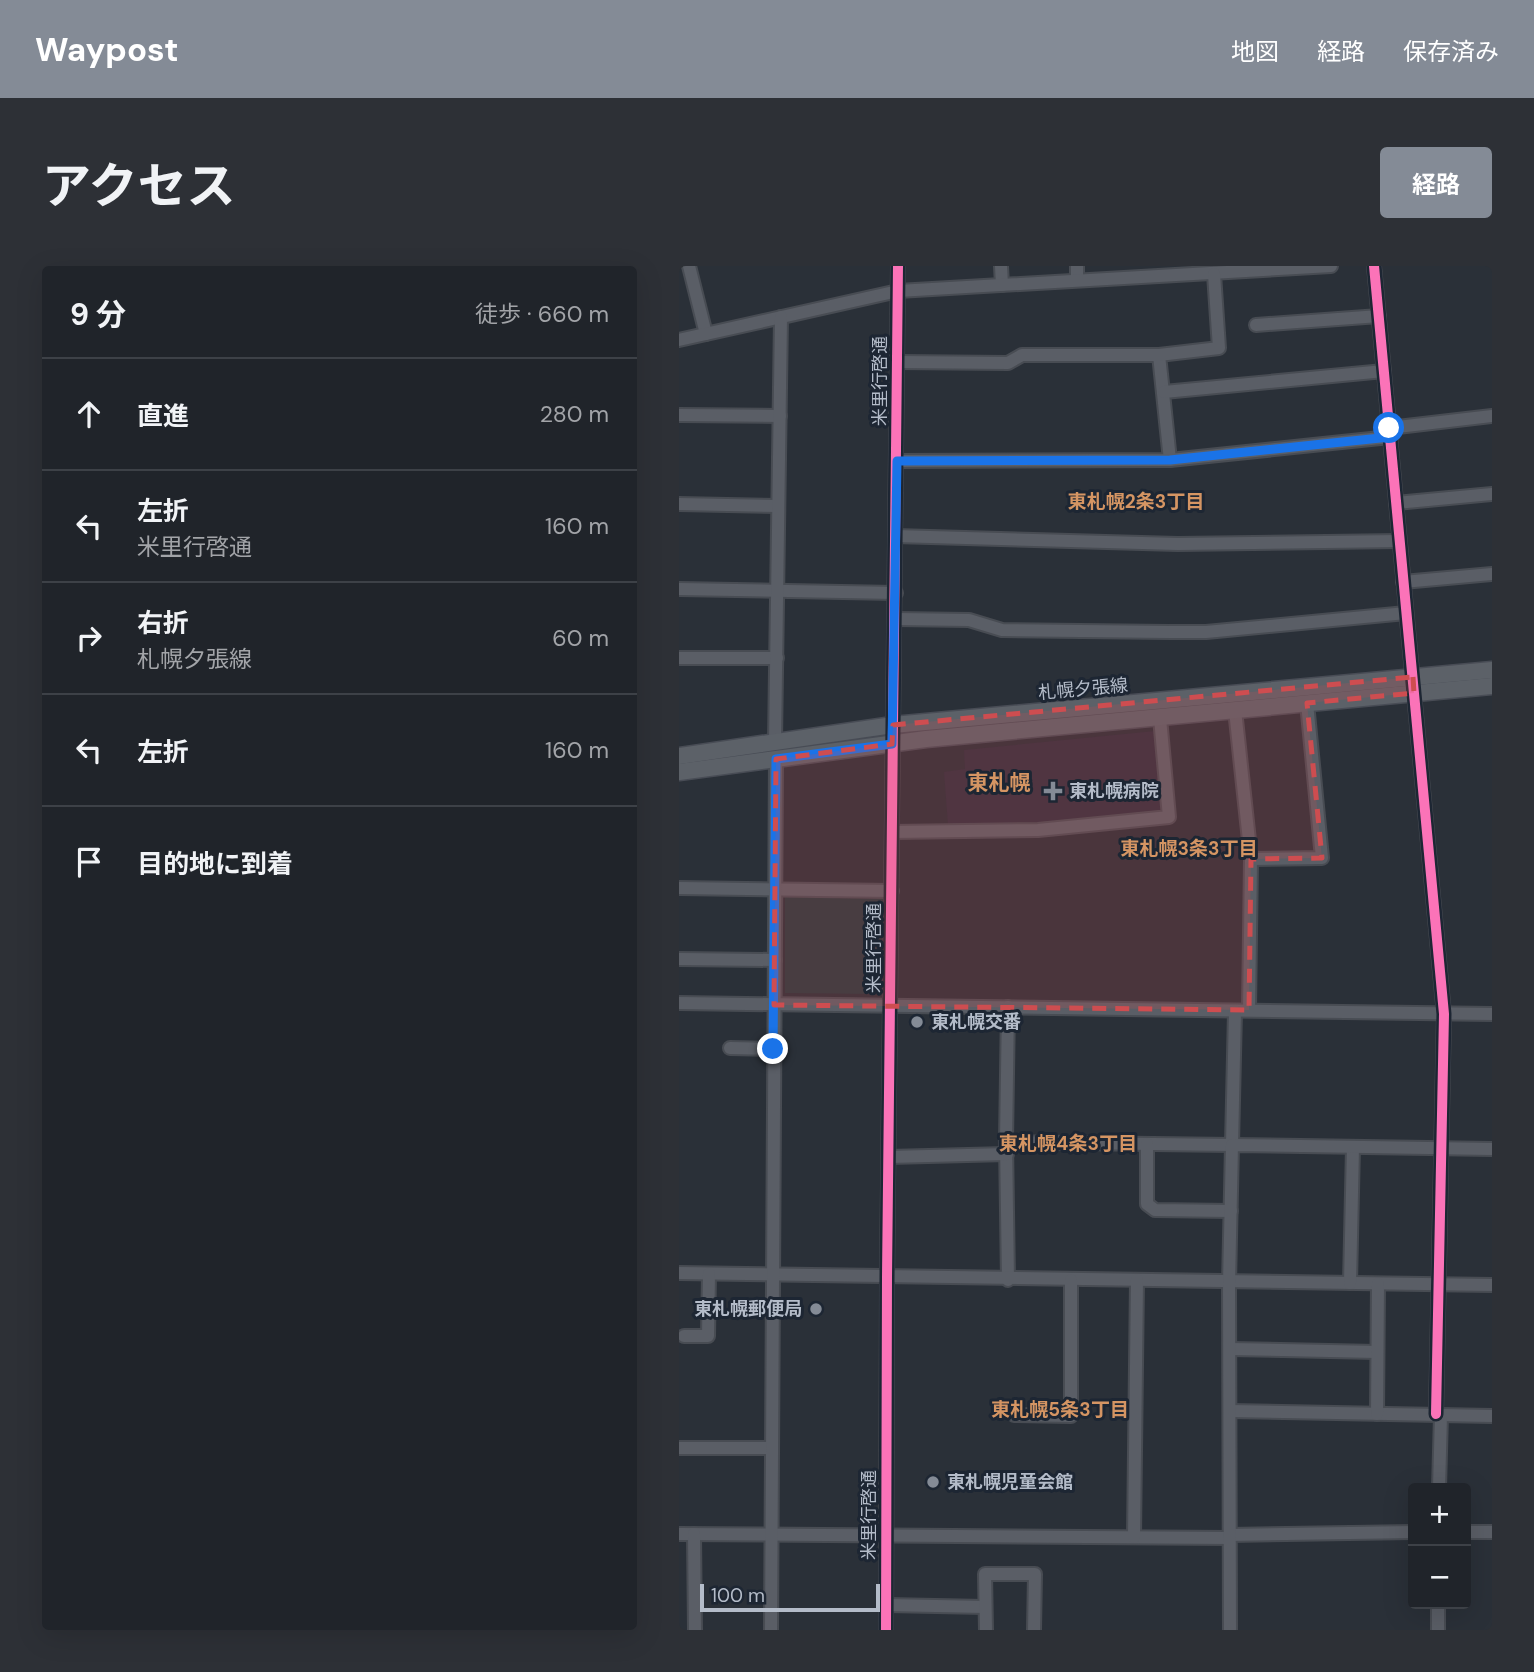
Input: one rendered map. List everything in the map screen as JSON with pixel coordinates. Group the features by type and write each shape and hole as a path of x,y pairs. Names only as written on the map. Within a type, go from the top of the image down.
{"main road":[{"name":"札幌夕張線","path":"679,772 892,744 1307,703 1492,670"},
{"name":"札幌夕張線","path":"679,756 893,725 1413,685 1492,686"}],"street":[{"path":"689,266 706,334"},
{"name":"米里行啓通","path":"887,1630 887,1277 898,266"},
{"path":"1001,266 1002,285"},
{"path":"1077,266 1077,281"},
{"path":"679,340 898,291 1331,266"},
{"path":"1374,266 1444,1014 1439,1483"},
{"path":"898,362 1008,363 1022,355 1159,355 1219,348 1214,274"},
{"path":"1256,325 1379,316"},
{"path":"775,742 781,317"},
{"path":"1159,355 1170,460"},
{"path":"1164,392 1384,371"},
{"path":"679,415 779,416"},
{"path":"897,461 1170,460 1390,433 1492,416"},
{"path":"1396,503 1492,494"},
{"path":"679,505 778,506"},
{"path":"895,536 1178,544 1399,541"},
{"path":"1403,582 1492,574"},
{"path":"679,589 896,593"},
{"path":"895,620 969,620 1002,630 1169,632 1244,629 1406,613"},
{"path":"679,658 778,658"},
{"path":"1251,859 1322,858 1307,703"},
{"path":"1235,710 1251,859 1249,1010"},
{"path":"893,832 1038,830 1169,817 1160,718"},
{"path":"771,1630 776,759"},
{"path":"679,888 892,891"},
{"path":"679,959 775,960"},
{"path":"679,1003 1492,1014"},
{"path":"1008,1007 1008,1280"},
{"path":"1230,1630 1229,1283 1235,1011"},
{"path":"730,1048 773,1049"},
{"path":"889,1157 1006,1148 1147,1144 1492,1149"},
{"path":"1147,1144 1147,1204 1155,1210 1231,1211"},
{"path":"1350,1283 1353,1147"},
{"path":"679,1273 1008,1280 1492,1285"},
{"path":"684,1336 708,1336 709,1273"},
{"path":"1014,1415 1072,1416 1071,1280"},
{"path":"1133,1537 1137,1280"},
{"path":"1377,1414 1378,1284"},
{"path":"1230,1349 1377,1352"},
{"path":"1230,1411 1492,1416"},
{"path":"679,1448 772,1448"},
{"path":"679,1534 1133,1537 1408,1532"},
{"path":"1471,1532 1492,1532"},
{"path":"694,1534 695,1630"},
{"path":"986,1630 985,1574 1035,1574 1034,1630"},
{"path":"887,1605 985,1607"},
{"path":"1438,1609 1438,1630"}],"highlighted area":[{"path":"1413,677 1414,693 1307,703 1322,858 1251,859 1249,1010 774,1005 776,759 892,744 893,725"}],"shaded area":[{"name":"東札幌病院","path":"1155,731 1163,811 1039,824 948,825 944,772 965,769 964,750"}],"green space":[{"path":"785,897 883,899 879,994 785,993"}],"cycle path":[{"path":"886,1630 887,1277 898,266"},
{"path":"1374,266 1444,1014 1436,1414"}],"place":[{"name":"東札幌病院","path":"1053,791"},
{"name":"東札幌交番","path":"917,1022"},
{"name":"東札幌郵便局","path":"816,1309"},
{"name":"東札幌児童会館","path":"933,1482"}],"district":[{"name":"東札幌2条3丁目","path":"1136,501"},
{"name":"東札幌","path":"999,783"},
{"name":"東札幌3条3丁目","path":"1189,848"},
{"name":"東札幌4条3丁目","path":"1068,1143"},
{"name":"東札幌5条3丁目","path":"1060,1409"}],"route":[{"path":"773,1049 776,759 892,744 897,461 1170,460 1390,437 1389,428"}]}
